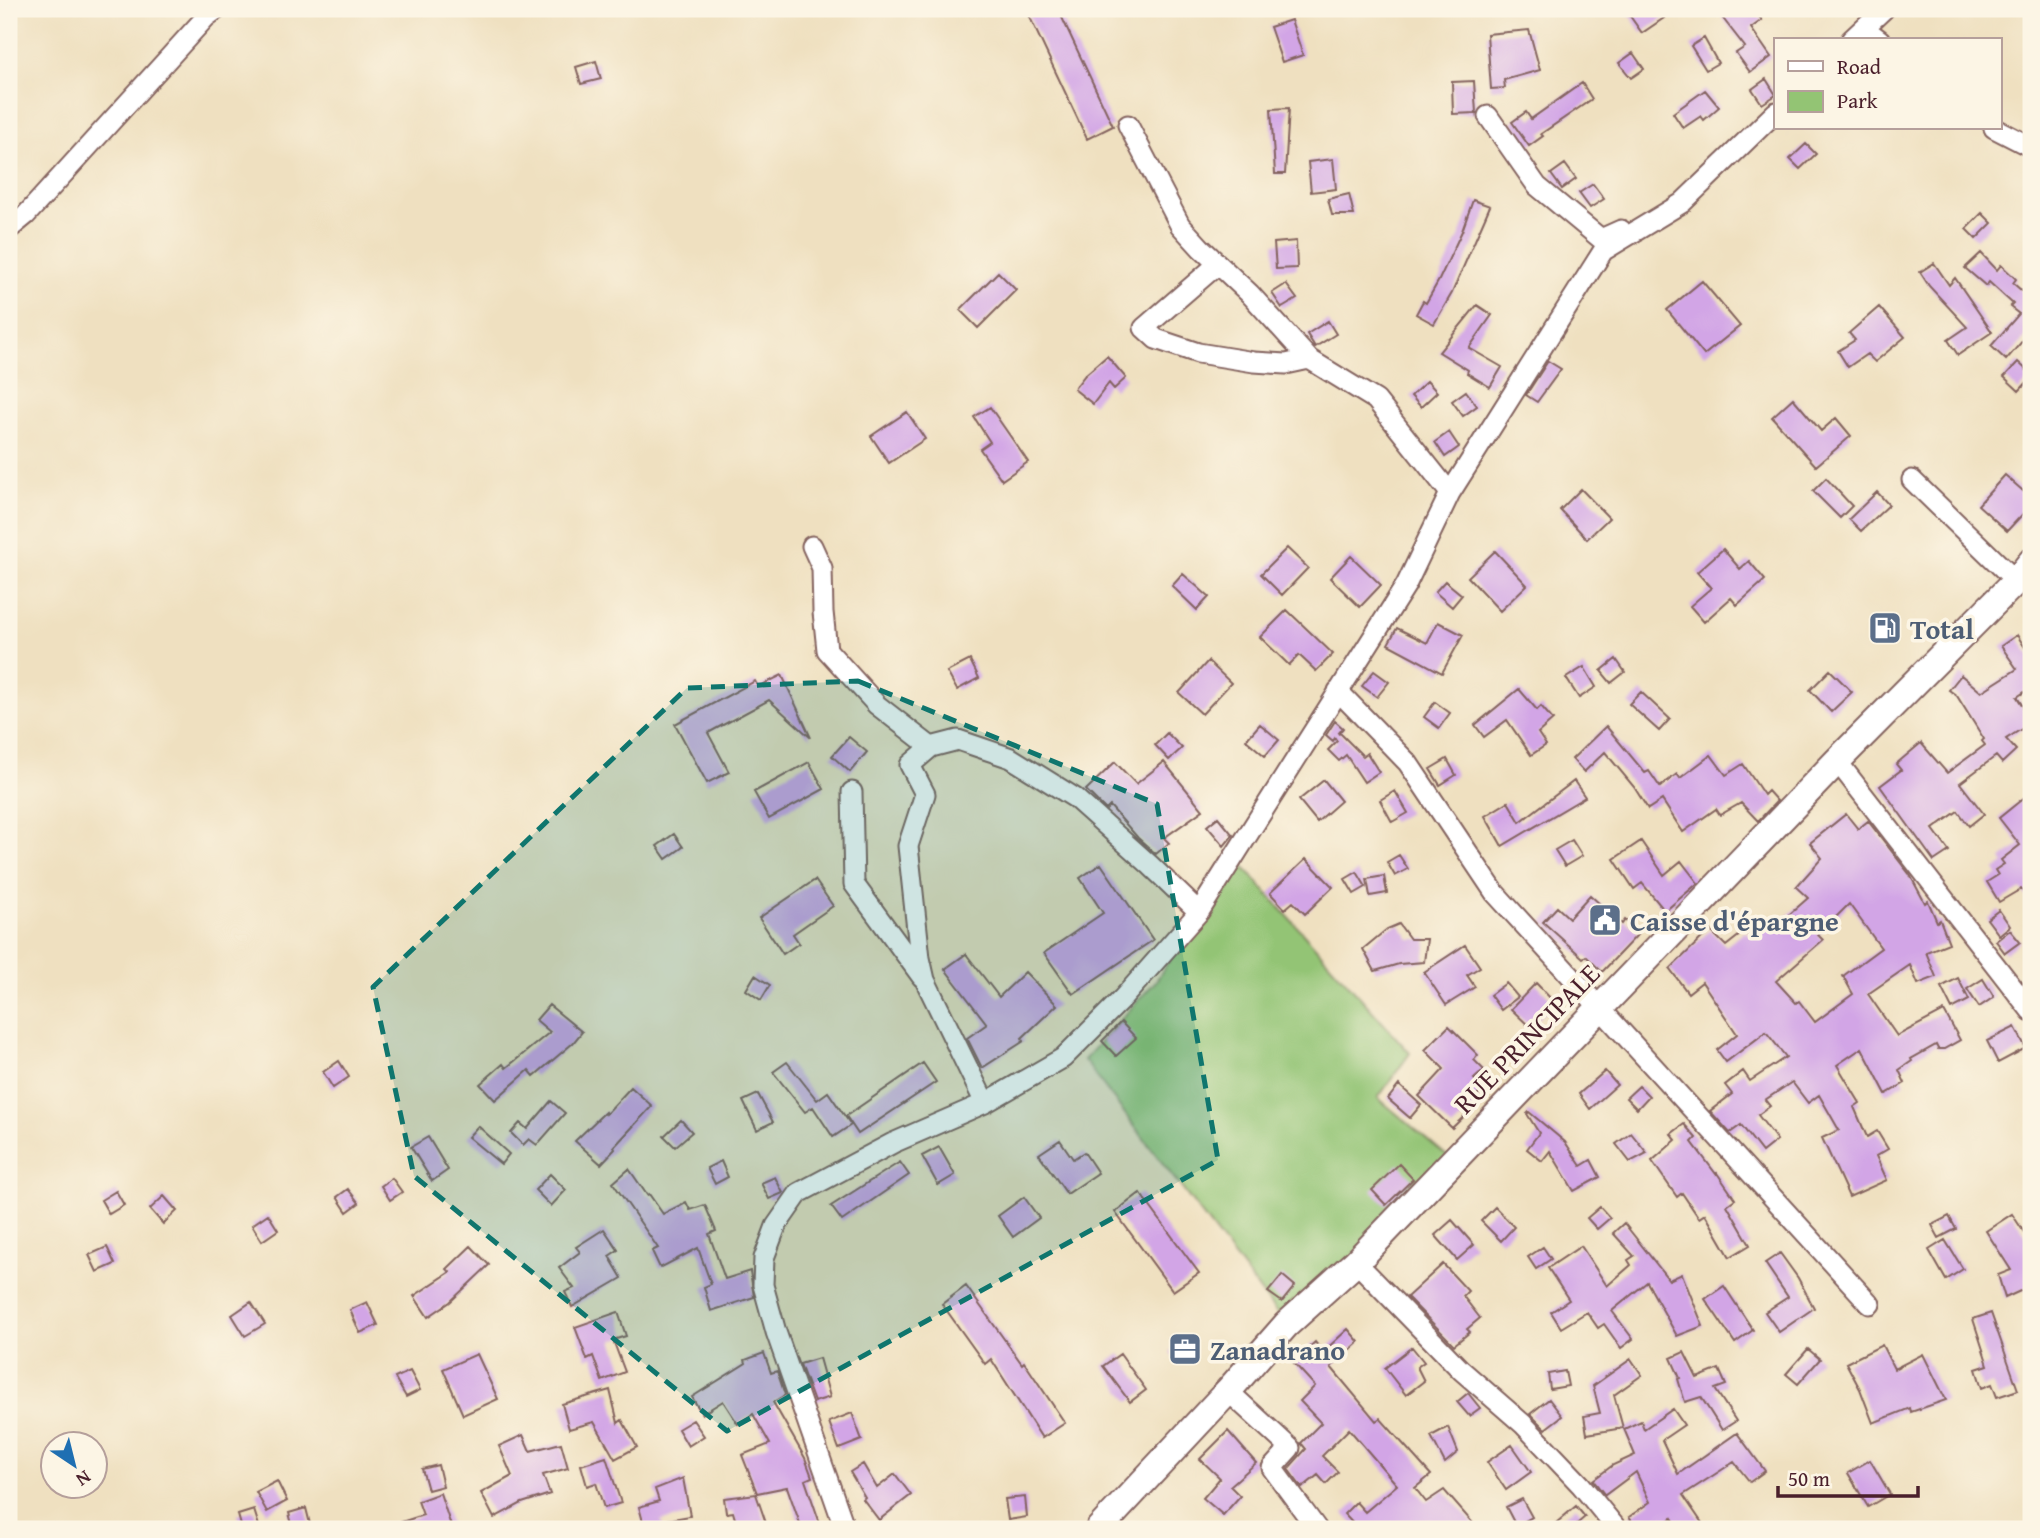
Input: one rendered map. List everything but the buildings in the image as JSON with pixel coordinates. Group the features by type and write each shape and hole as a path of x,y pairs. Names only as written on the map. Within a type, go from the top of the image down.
{"main road":[{"name":"RUE PRINCIPALE","path":"1099,1529 1286,1325 1356,1262 1599,1007 2023,571"}],"street":[{"path":"9,229 26,215 206,17 217,9"},
{"path":"1857,34 1884,9"},
{"path":"845,1529 776,1332 763,1284 764,1258 776,1226 799,1193 893,1143 985,1103 1063,1058 1122,999 1199,912 1406,585 1450,493 1603,251 1682,203 1774,114"},
{"path":"1488,116 1537,186 1601,239 1682,203"},
{"path":"1128,125 1180,225 1250,294 1309,359 1376,400 1450,493"},
{"path":"1998,130 2031,147"},
{"path":"1218,264 1144,328 1156,339 1198,353 1286,364 1309,359"},
{"path":"1912,480 2023,571"},
{"path":"812,546 822,568 827,650 877,705 931,747"},
{"path":"1338,691 1408,763 1495,893 1870,1304"},
{"path":"925,980 920,958 908,846 925,794 910,765 931,747 958,740 1012,758 1075,799 1199,912"},
{"path":"1837,761 2031,1011"},
{"path":"852,792 854,884 925,980 985,1103"},
{"path":"1356,1262 1461,1370 1524,1424 1581,1485 1617,1529"},
{"path":"1227,1391 1290,1448 1272,1468 1317,1529"}],"highlighted area":[{"path":"858,681 1157,804 1218,1160 727,1431 414,1176 373,987 687,688"}],"green space":[{"path":"1234,856 1410,1053 1378,1098 1453,1161 1286,1325 1084,1060 1156,981"}],"place":[{"name":"Total","path":"1885,628"},
{"name":"Caisse d'épargne","path":"1605,920"},
{"name":"Zanadrano","path":"1185,1349"}]}
